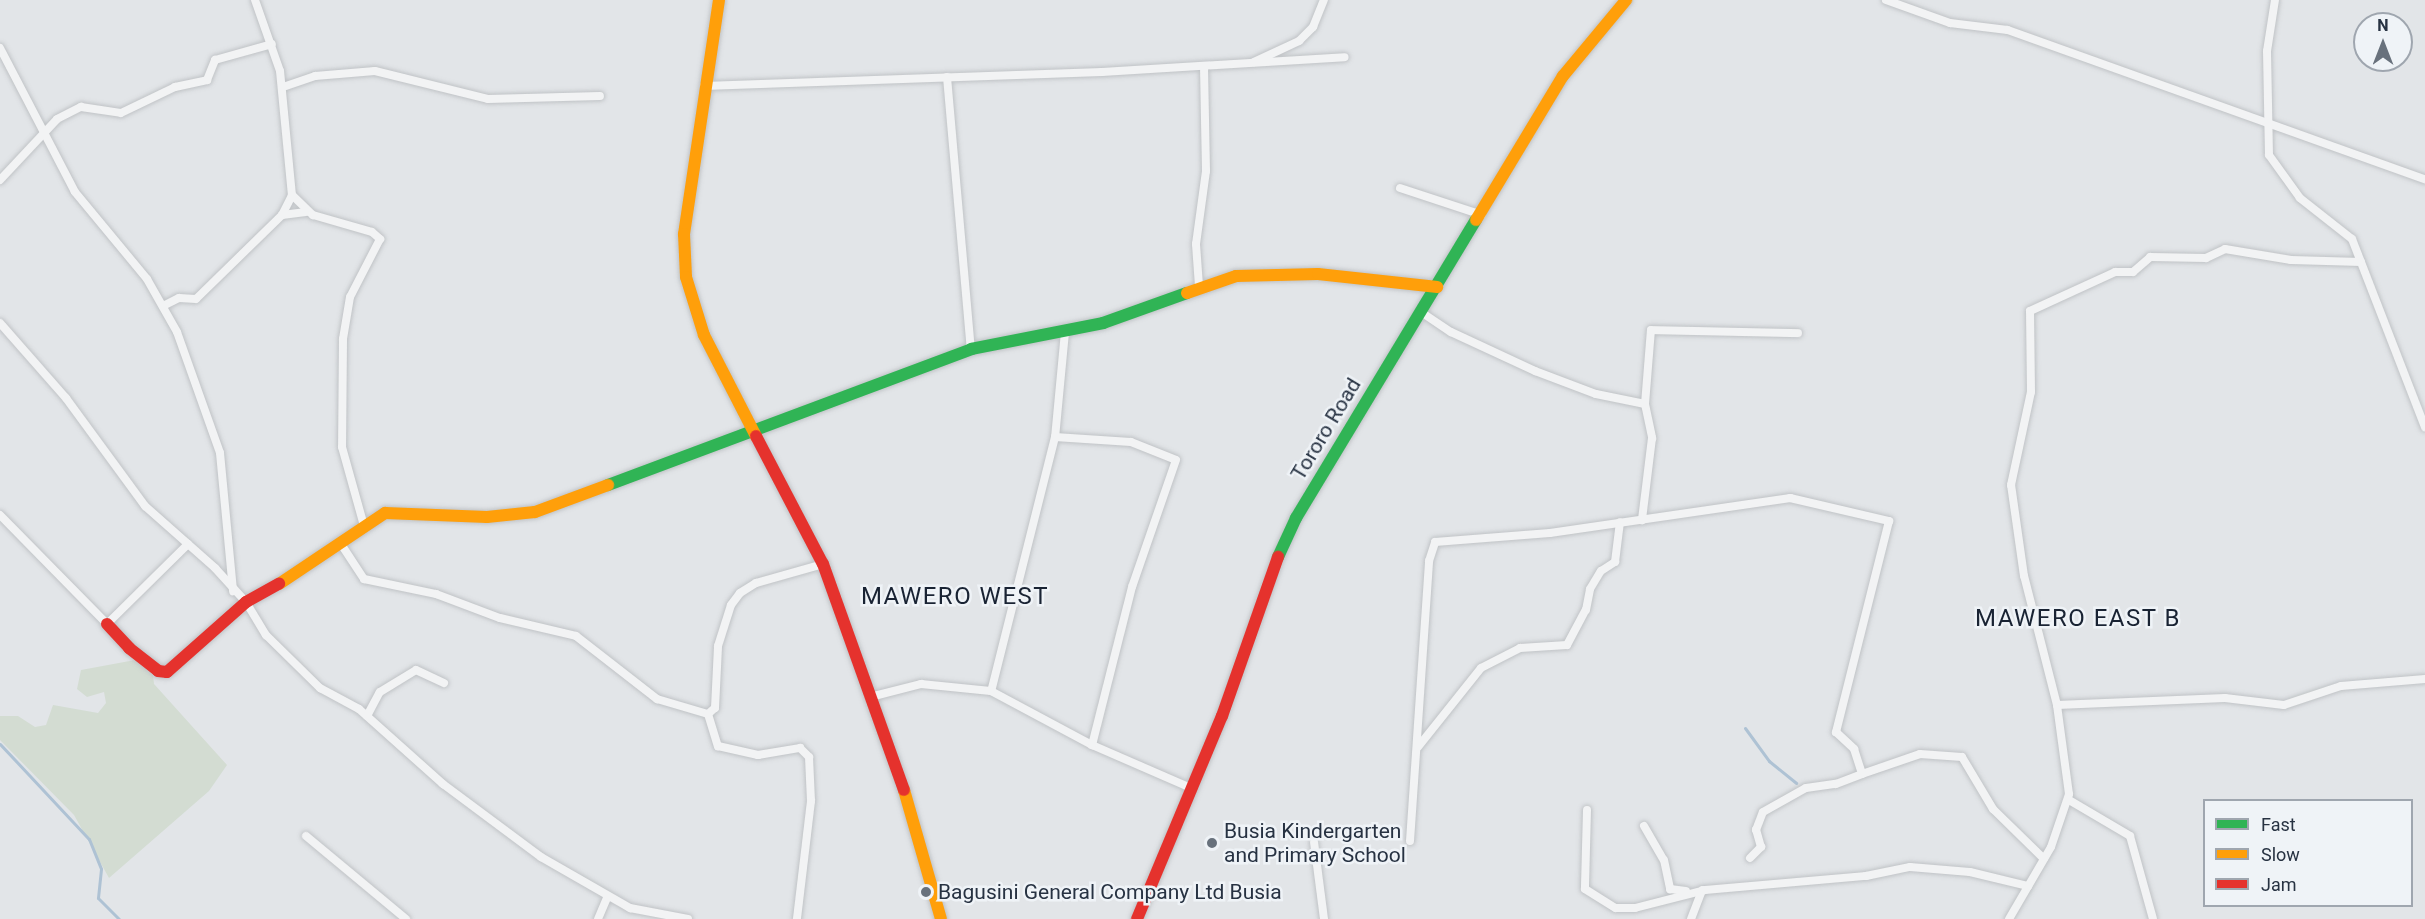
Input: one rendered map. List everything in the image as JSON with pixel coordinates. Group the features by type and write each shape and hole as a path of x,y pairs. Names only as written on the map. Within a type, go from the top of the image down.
{"main road":[{"path":"719,0 704,86 684,234 686,277 704,335 823,564 874,696 941,919"},
{"name":"Tororo Road","path":"1137,919 1191,788 1288,534 1421,312 1482,216 1563,76 1626,0"},
{"path":"107,624 129,648 158,671 167,672 246,602 301,573 364,526 393,511 487,517 535,512 971,349 1065,332 1129,315 1199,286 1243,275 1296,274 1437,286"}],"street":[{"path":"163,306 179,298 196,299 282,215 292,195 283,87 272,44 255,0"},
{"path":"1248,65 1299,41 1313,27 1324,0"},
{"path":"1886,0 1950,23 2008,30 2425,179"},
{"path":"2276,0 2267,51 2269,155 2279,174 2311,209 2352,239 2425,427"},
{"path":"0,180 46,134 57,118 81,107 121,113 175,87 207,80 215,60 272,44"},
{"path":"0,48 75,192 130,257 163,306 198,381 220,453 233,592"},
{"path":"704,86 1204,67 1345,57"},
{"path":"1199,286 1196,244 1206,171 1204,67"},
{"path":"283,87 315,76 375,71 488,99 600,96"},
{"path":"947,77 971,349"},
{"path":"1400,188 1482,216"},
{"path":"292,195 306,212"},
{"path":"282,215 306,212 372,232 380,239 350,297 343,339 342,447 364,526"},
{"path":"2009,919 2044,859 2069,800 2057,705 2024,576 2012,485 2033,371 2030,311 2115,272 2133,272 2150,257 2206,258 2225,249 2291,260 2361,262"},
{"path":"1421,312 1450,332 1535,371 1596,394 1645,404"},
{"path":"0,322 53,382 145,506 188,544 233,592 246,602 266,635 320,688 367,716 499,828 607,898 630,908 688,919"},
{"path":"1642,520 1652,438 1645,404 1651,330 1798,333"},
{"path":"991,691 1055,437 1065,332"},
{"path":"1055,437 1131,442 1176,460 1132,587 1092,745"},
{"path":"1410,842 1429,561 1435,542 1642,520 1790,498 1889,521 1836,732 1854,749 1862,774"},
{"path":"0,515 107,624 188,544"},
{"path":"1418,747 1481,668 1520,648 1567,645 1586,610 1590,589 1601,571 1615,562 1620,522"},
{"path":"341,544 364,579 436,594 500,618 576,636 657,699 708,714"},
{"path":"708,714 715,708 718,646 731,605 740,593 756,583 823,564"},
{"path":"367,716 380,692 416,670 444,683"},
{"path":"2057,705 2225,698 2284,705 2342,686 2425,679"},
{"path":"874,696 921,684 991,691 1092,745 1191,788"},
{"path":"708,714 718,746 758,755 800,748 809,757 811,801 797,919"},
{"path":"1750,858 1761,847 1756,830 1763,812 1806,788 1836,784 1920,754 1962,757 1993,809 2044,859"},
{"path":"2069,800 2130,836 2153,919"},
{"path":"1587,810 1585,878 1590,895 1616,908 1635,908 1705,890 1910,867 1970,872 2028,886"},
{"path":"1644,826 1664,860 1670,889 1705,890"},
{"path":"306,836 406,919"},
{"path":"1314,842 1324,919"},
{"path":"1691,919 1705,890"},
{"path":"598,919 607,898"}],"shaded area":[{"path":"135,660 153,675 154,684 227,765 209,791 109,878 74,815 0,740 0,716 18,716 35,727 46,725 53,705 98,713 106,703 104,692 87,697 77,689 81,670"}],"waterway":[{"path":"1745,728 1769,761 1796,783"},
{"path":"0,744 89,839 101,869 98,898 119,919"}],"traffic: fast":[{"path":"1278,557 1296,518 1476,220"},
{"path":"608,485 971,349 1103,323 1187,293"}],"traffic: slow":[{"path":"719,0 684,234 686,277 704,335 756,436"},
{"path":"1476,220 1563,76 1626,0"},
{"path":"1187,293 1236,276 1318,274 1437,287"},
{"path":"279,584 385,513 487,517 535,512 608,485"},
{"path":"904,790 941,919"}],"traffic: jam":[{"path":"756,436 823,564 904,790"},
{"path":"1137,919 1222,716 1278,557"},
{"path":"107,624 129,648 158,671 167,672 246,602 279,584"}],"place":[{"name":"Busia Kindergarten and Primary School","path":"1212,843"},
{"name":"Bagusini General Company Ltd Busia","path":"926,892"}],"district":[{"name":"MAWERO WEST","path":"955,597"},
{"name":"MAWERO EAST B","path":"2078,619"}]}
